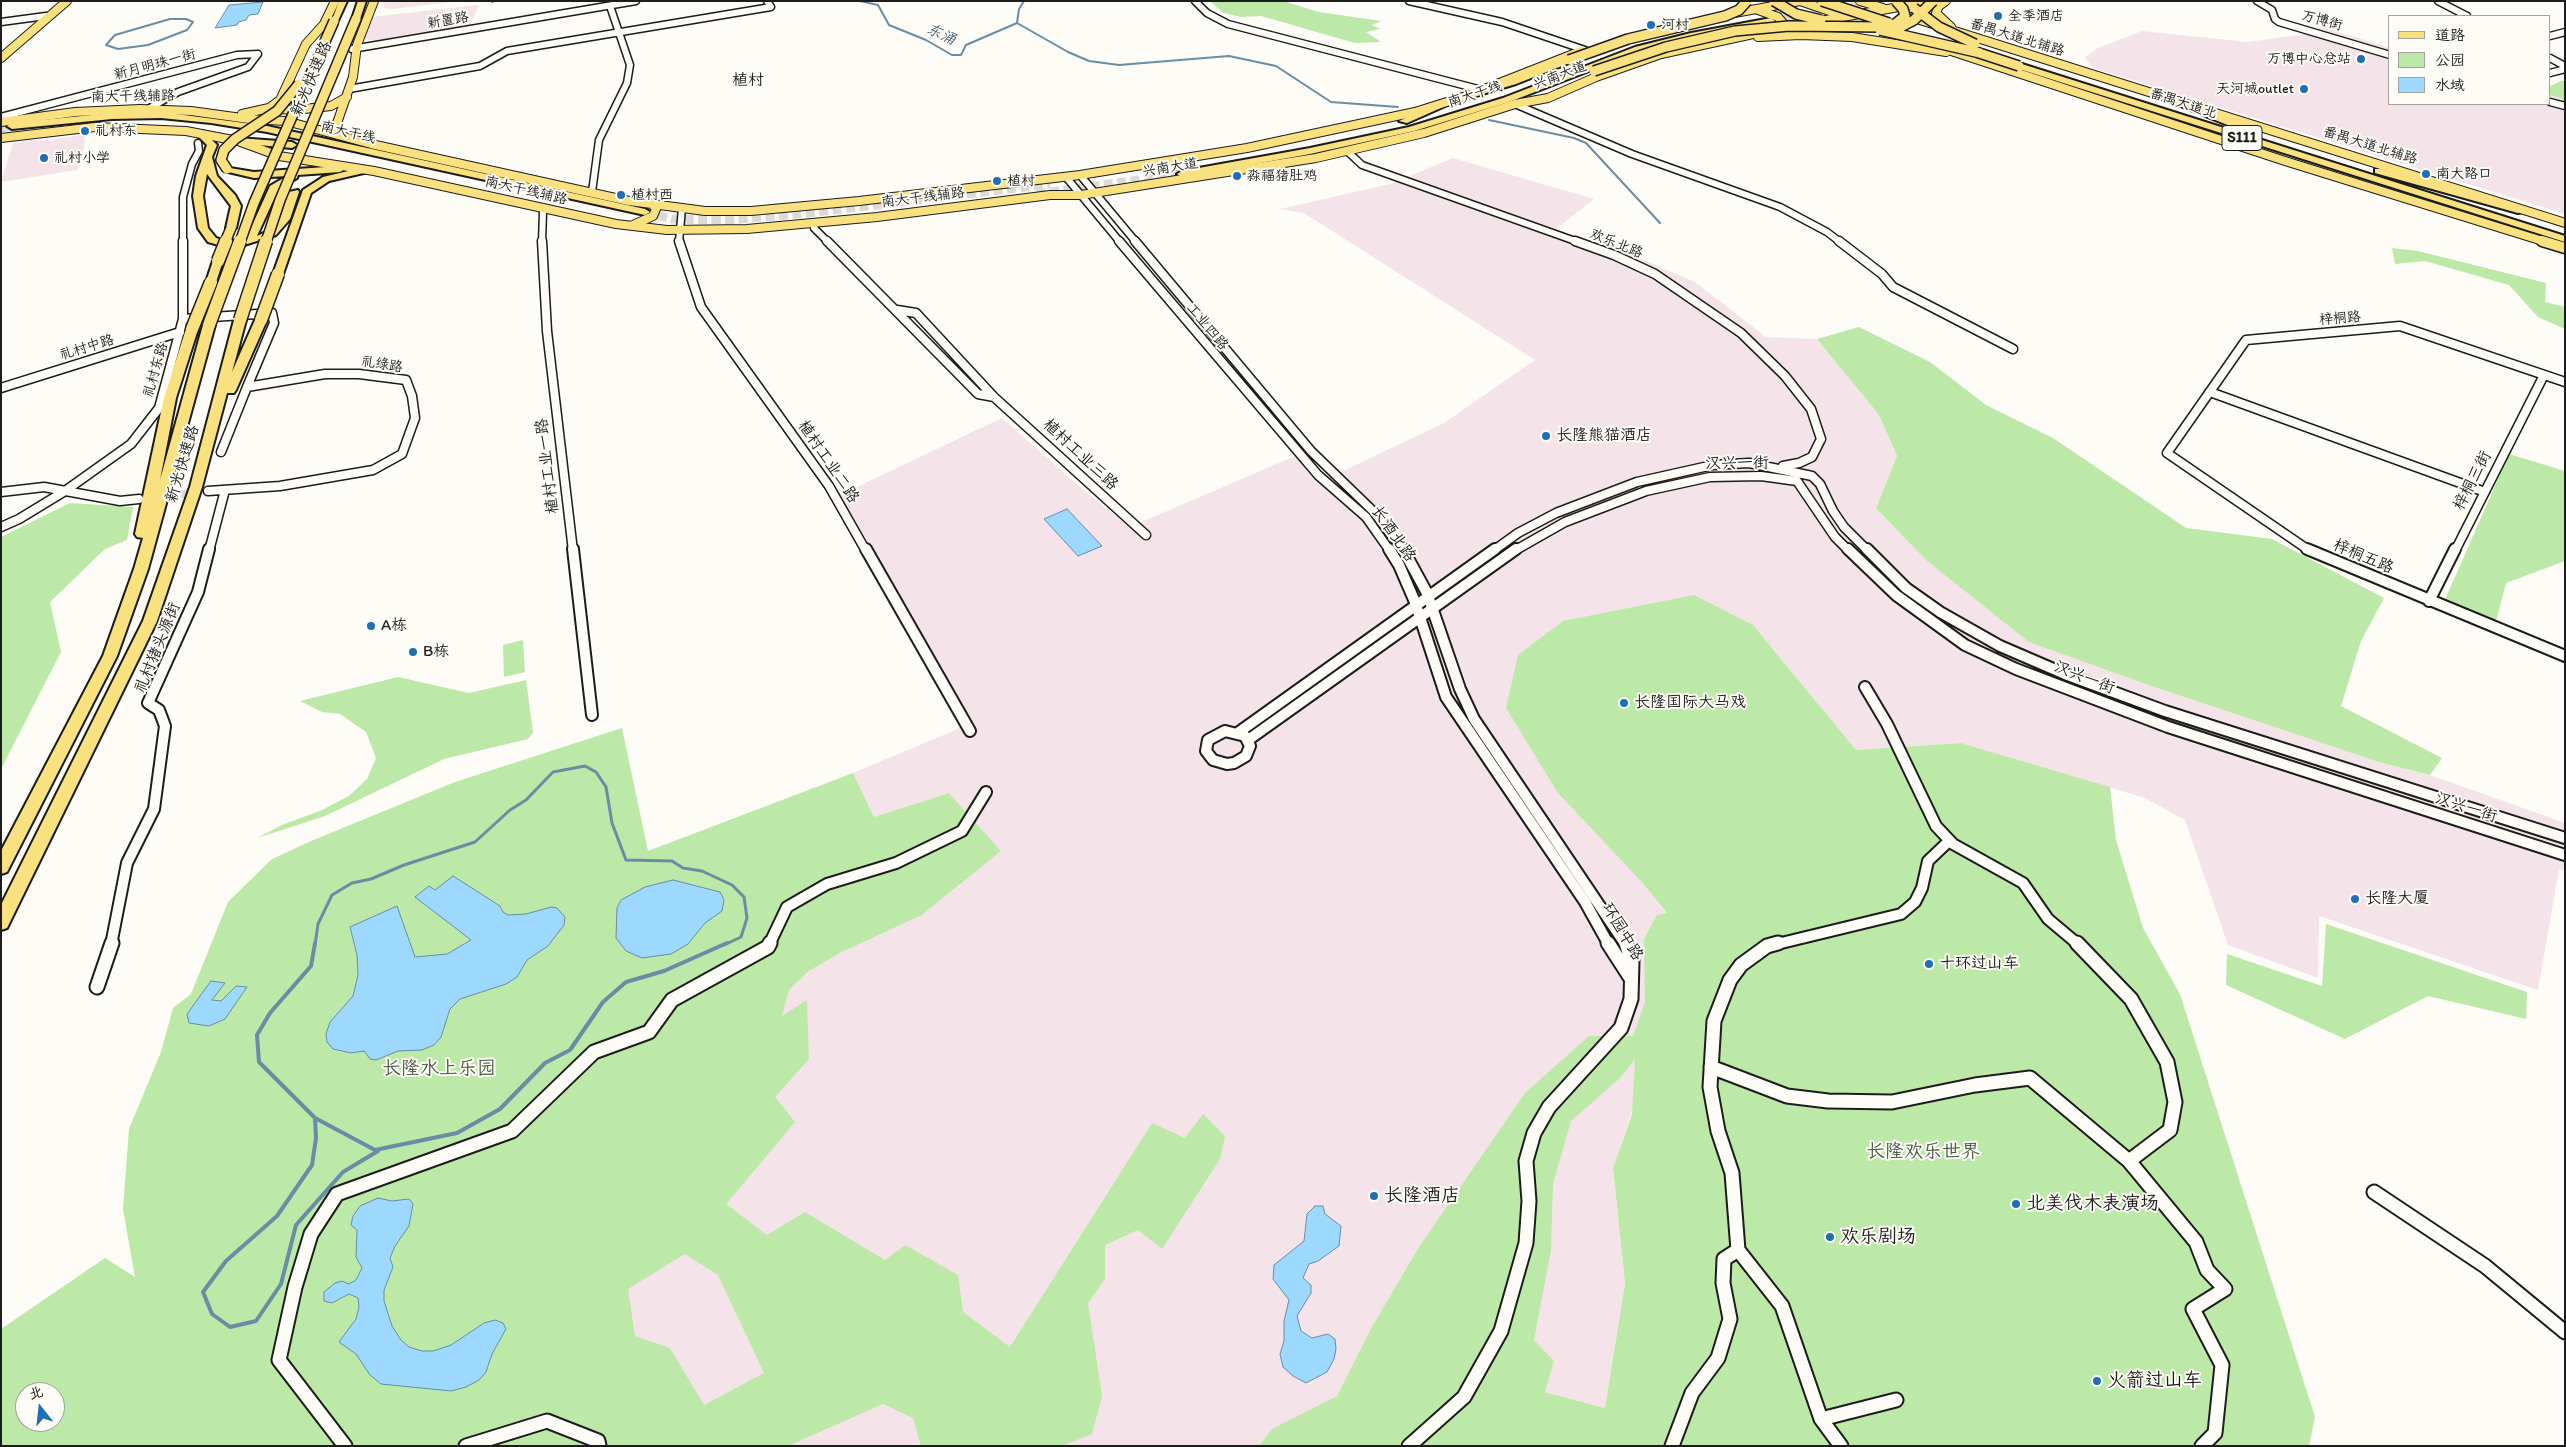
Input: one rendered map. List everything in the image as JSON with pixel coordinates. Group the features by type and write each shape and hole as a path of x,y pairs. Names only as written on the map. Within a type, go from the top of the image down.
{"highway":[{"name":"新光快速路","path":"1,867 110,656 141,569 209,325 254,203 343,1"},
{"name":"新光快速路","path":"1,923 150,621 196,488 240,320 280,200 362,1"},
{"path":"1763,1 1780,15 1803,26 1856,33 1885,32 1905,26 1932,1"},
{"path":"1774,1 1786,10 1807,17 1912,36 1981,54"},
{"name":"番禺大道北","path":"1822,1 1981,54 2021,64 2272,144 2565,233"},
{"name":"番禺大道北","path":"1838,1 1981,54"},
{"path":"1515,104 1594,71 1666,47 1736,32 1789,26 1880,27 1895,24 1905,16 1903,8 1896,1"},
{"path":"1906,1 1938,27 1981,54"},
{"path":"1469,95 1513,82 1569,60 1643,35 1724,16 1749,6"},
{"name":"南大干线","path":"1768,19 1645,48 1506,100 1411,129 1310,152 1180,170 1404,121 1495,95 1645,40 1768,19"},
{"path":"314,65 278,110 235,139 224,150 221,160 227,169 254,175 365,170"},
{"path":"199,138 211,143 198,189 198,202 203,228 212,240 233,244 258,239 277,228 285,218 333,94 333,74"},
{"path":"2166,97 2272,144"},
{"path":"1404,121 1449,101"},
{"name":"南大干线","path":"4,128 96,116 176,116 267,129 644,212"},
{"path":"1411,129 1482,116"},
{"name":"南大干线","path":"4,128 90,123 157,122 219,129 634,223"},
{"path":"2169,123 2272,144"},
{"path":"238,141 292,145"},
{"path":"371,144 390,156"},
{"path":"196,157 208,157"},
{"path":"128,606 170,398 186,331 211,282 231,228 236,206 231,197 212,176 208,157"},
{"path":"2319,158 2522,211"},
{"path":"2319,158 2524,235"},
{"name":"番禺大道北","path":"2319,158 2565,239"},
{"path":"210,437 260,320 307,192 326,178 365,170"},
{"path":"233,244 245,240 253,234 270,194 278,183 312,171"}],"main road":[{"path":"1,58 67,1"},
{"path":"334,1 324,24 306,44 278,103 279,109 295,110 331,106 348,93"},
{"path":"339,135 336,127 355,72 359,39 374,1"},
{"path":"1654,28 1714,15 1733,8 1740,1"},
{"path":"1800,1 1981,54"},
{"name":"兴南大道","path":"1032,180 1139,166 1323,133 1415,112 1469,95 1585,50 1654,28 1749,6 1800,1"},
{"name":"番禺大道北铺路","path":"1860,1 2166,97"},
{"name":"兴南大道","path":"1050,195 1081,195 1151,185 1347,151 1482,116 1515,104 1548,98 1596,77 1661,54 1720,40 1932,1"},
{"path":"1946,1 1937,9 1938,17 1949,26 1971,37"},
{"path":"1749,6 1775,15 1783,24 1778,29"},
{"path":"1720,40 1787,35 1852,37 1981,54"},
{"name":"番禺大道北铺路","path":"1981,54 2169,123"},
{"name":"番禺大道北辅路","path":"2166,97 2522,211 2565,223"},
{"path":"226,115 252,112 278,103"},
{"name":"南大干线辅路","path":"4,128 75,112 148,109 295,123 371,144 603,196 682,208 751,211 859,202 1032,180"},
{"path":"2169,123 2565,248"},
{"name":"南大干线辅路","path":"4,128 154,128 199,138 238,141 271,154 365,170 634,223 680,230 747,229 878,217 1050,195"},
{"path":"1139,166 1128,175 1132,180 1151,185"},
{"path":"990,186 1001,194 992,203"},
{"path":"634,223 653,216 656,208 652,204"},
{"path":"747,229 739,224 739,220 751,211"}],"street":[{"name":"新置路","path":"352,49 636,1"},
{"path":"348,93 480,66 507,51 771,6 767,1"},
{"path":"1195,1 1207,14 1223,22 1482,90"},
{"path":"1409,1 1502,22 1585,50"},
{"name":"万博街","path":"2257,1 2272,10 2274,19 2280,22 2388,53"},
{"path":"2438,1 2465,15"},
{"path":"592,192 599,140 627,83 630,65 610,6"},
{"path":"1,22 46,16"},
{"path":"2551,36 2565,32"},
{"path":"388,44 388,53"},
{"name":"新月明珠一街","path":"4,128 99,93 237,55 258,54 254,62 248,67 178,92 148,109"},
{"path":"2551,59 2565,67"},
{"path":"2551,73 2565,67"},
{"path":"2551,102 2565,106"},
{"path":"1515,104 1632,154 1780,207 1799,216 1827,232 1882,274 1893,287 2013,349"},
{"name":"礼村东路","path":"1,527 19,519 65,491 131,444 159,408 186,331 183,319 183,197 199,150 199,138"},
{"name":"欢乐北路","path":"1347,151 1362,165 1614,255 1655,274 1741,333 1785,376 1811,409 1820,439"},
{"name":"工业四路","path":"1080,175 1261,393 1311,451 1344,482"},
{"name":"工业四路","path":"1066,177 1318,475 1334,488"},
{"name":"植村工业二路","path":"682,208 679,242 701,307 829,486 970,730"},
{"name":"植村工业一路","path":"543,212 542,247 547,331 592,715"},
{"name":"植村工业三路","path":"814,228 978,394 994,397"},
{"path":"1127,250 1139,247"},
{"name":"植村工业三路","path":"897,310 916,313 994,397 1146,535"},
{"path":"183,319 272,313 274,323 222,452"},
{"name":"梓桐路","path":"2167,453 2246,340 2400,326 2565,382"},
{"name":"礼村中路","path":"1,388 186,331"},
{"name":"礼绿路","path":"208,491 280,486 373,470 402,454 415,418 412,396 406,380 359,374 325,374 247,387"},
{"name":"梓桐三街","path":"2429,601 2544,375"},
{"path":"2210,392 2485,492"},
{"path":"1777,467 1790,466 1812,457 1820,439"},
{"path":"1796,482 1812,476 1820,439"},
{"name":"梓桐五路","path":"2167,453 2303,548 2565,656"},
{"name":"汉兴一街","path":"1239,732 1518,534 1556,513 1637,482 1713,465 1749,463 1777,467 1812,476 1820,484 1833,511 1844,527 1906,588 1940,612 2000,646 2065,674 2165,711 2565,838"},
{"name":"汉兴一街","path":"1248,740 1526,542 1565,522 1646,491 1710,477 1761,476 1796,482 1835,537 1858,562 1896,595 1966,645 2016,669 2168,727 2565,855"},
{"name":"长酒北路","path":"1344,482 1374,512 1396,538 1409,558 1429,598"},
{"path":"1,492 44,487 120,501 139,499"},
{"name":"长酒北路","path":"1334,488 1366,518 1384,542 1399,565 1416,606"},
{"name":"礼村猪头源街","path":"97,987 114,936 127,863 154,809 164,726 159,710 148,703 198,592 225,490"},
{"name":"环园中路","path":"1429,598 1460,689 1474,719 1625,941 1632,961 1630,977"},
{"name":"环园中路","path":"1416,606 1446,698 1585,902 1617,960 1630,977"},
{"path":"1865,687 1887,724 1936,826 1950,841 2023,883 2048,919 2084,949 2131,999 2167,1062 2175,1102 2170,1130 2129,1161"},
{"path":"1225,731 1239,732 1248,740 1250,751 1246,756 1234,763 1220,763 1209,756 1206,745 1213,736 1225,731"},
{"path":"345,1446 279,1360 295,1287 311,1234 337,1194 512,1131 594,1052 649,1032 672,1000 768,947 787,907 827,884 896,863 962,831 986,792"},
{"path":"1841,1446 1821,1419 1782,1306 1738,1250 1732,1173 1718,1131 1710,1087 1714,1021 1730,980 1741,965 1767,946 1901,914 1915,902 1922,888 1928,861 1950,841"},
{"path":"1409,1446 1464,1397 1502,1331 1526,1243 1529,1201 1526,1161 1534,1133 1548,1107 1601,1052 1620,1028 1631,999 1630,977"},
{"path":"1711,1067 1787,1096 1828,1101 1892,1102 1974,1084 2011,1082 2030,1078 2129,1161 2196,1242 2207,1270 2224,1289 2193,1309 2222,1365 2215,1434 2202,1446"},
{"path":"2374,1192 2485,1266 2565,1332"},
{"path":"1672,1446 1692,1393 1718,1358 1730,1319 1723,1282 1724,1259 1738,1250"},
{"path":"1821,1419 1896,1400"},
{"path":"466,1446 547,1421 598,1441 599,1446"}],"shaded area":[{"path":"385,1 459,1 392,9 383,8"},
{"path":"479,5 469,28 384,42 364,39 371,17"},
{"path":"2322,27 2388,47 2388,105 2551,105 2551,95 2565,100 2565,214 2093,68 2085,57 2098,48 2142,31 2248,42 2306,34"},
{"name":"礼村小学","path":"85,134 84,147 77,170 1,182 13,143 29,140 52,140"},
{"path":"1453,158 1594,199 1556,229 1644,260 1695,282 1766,337 1817,339 1879,415 1897,456 1876,508 2382,763 2430,775 2565,823 2565,871 2559,869 2538,990 2319,916 2318,978 2228,945 2185,820 2145,798 1961,743 1856,750 1753,625 1640,880 1689,941 1613,1168 1625,1283 1605,1408 1509,1382 1469,1446 618,1446 611,1284 780,1020 789,990 809,971 840,953 922,915 1001,851 949,793 874,817 853,773 953,731 972,720 840,495 1002,418 1081,488 1130,527 1295,456 1319,486 1320,482 1444,423 1535,360 1304,213 1280,209 1390,184"}],"green space":[{"path":"1210,1 1283,1 1319,12 1381,21 1372,25 1380,29 1366,32 1381,42 1355,43 1261,16 1241,17 1223,13"},
{"path":"2565,81 2565,100 2551,95 2551,86"},
{"path":"2392,248 2418,251 2546,283 2545,302 2565,307 2565,329 2538,317 2509,285 2425,261 2395,264"},
{"path":"1859,327 1930,362 1986,405 2053,438 2186,528 2272,539 2384,598 2361,641 2341,706 2442,758 2430,775 2382,763 2143,683 2029,642 1926,560 1876,508 1897,456 1879,415 1817,339"},
{"path":"2509,454 2565,471 2565,561 2506,583 2496,621 2444,602"},
{"path":"70,503 133,507 127,540 105,549 50,602 61,652 1,769 1,537"},
{"name":"长隆欢乐世界","path":"1694,595 1753,625 1856,750 1961,743 2110,787 2116,840 2143,928 2180,994 2315,1417 2309,1446 1259,1446 1272,1429 1337,1396 1372,1327 1419,1247 1525,1093 1589,1036 1633,1036 1645,1002 1644,939 1657,915 1667,913 1640,880 1558,793 1506,708 1518,655 1563,621","holes":["1635,1059 1632,1114 1613,1168 1625,1283 1605,1408 1545,1392 1554,1361 1534,1340 1551,1250 1553,1184 1571,1121 1620,1078"]},
{"path":"523,640 525,672 504,677 503,645"},
{"path":"398,677 469,693 526,680 533,733 528,739 444,759 325,816 257,838 282,825 322,810 349,796 367,779 376,758 366,732 340,714 322,712 300,701"},
{"name":"长隆水上乐园","path":"622,728 648,851 853,773 874,817 949,793 1001,851 922,915 840,953 809,971 789,990 782,1016 807,1000 809,1059 775,1097 795,1122 726,1204 767,1235 805,1212 885,1260 905,1245 958,1275 963,1312 1010,1347 1152,1123 1185,1138 1203,1114 1225,1136 1220,1159 1162,1249 1138,1230 1105,1245 1105,1279 1088,1303 1102,1396 1092,1434 1062,1446 921,1446 913,1418 883,1404 788,1446 1,1446 1,1329 105,1258 135,1277 123,1209 129,1129 161,1052 173,1008 191,994 228,902 272,859 455,782","holes":["685,1254 718,1275 764,1373 704,1405 670,1348 635,1336 628,1289"]},
{"path":"2326,924 2527,992 2526,1019 2428,996 2345,1039 2226,985 2227,954 2322,986"}],"water":[{"path":"263,2 258,14 249,15 246,20 238,22 237,25 215,28 229,5"},
{"path":"1067,509 1102,546 1078,556 1044,519"},
{"path":"453,876 500,906 503,912 508,915 526,914 551,907 557,908 565,917 564,925 548,946 527,960 517,977 506,984 460,999 450,1009 441,1037 434,1045 422,1050 398,1051 376,1060 370,1059 364,1051 351,1053 333,1049 327,1042 326,1034 330,1022 353,996 358,975 357,955 350,927 397,906 415,957 447,954 471,940 415,897 429,886 435,890"},
{"path":"673,880 720,892 724,900 722,911 705,923 688,944 671,954 642,958 626,951 616,938 617,908 621,900 645,887"},
{"path":"211,981 225,983 212,1000 221,1001 236,986 247,987 225,1019 209,1026 189,1023 187,1014"},
{"path":"378,1198 392,1201 409,1199 413,1204 409,1226 395,1246 390,1258 393,1267 384,1290 384,1301 392,1326 401,1340 409,1347 422,1351 433,1351 451,1345 484,1323 495,1320 503,1323 506,1329 492,1354 486,1372 479,1380 466,1387 451,1391 381,1384 370,1375 356,1354 339,1342 356,1319 359,1307 358,1298 349,1294 332,1303 324,1301 324,1292 335,1283 342,1281 349,1284 356,1280 362,1268 356,1257 357,1230 351,1225 353,1216 360,1206"},
{"path":"1315,1206 1323,1206 1325,1214 1341,1226 1339,1246 1318,1261 1309,1264 1303,1278 1311,1285 1311,1293 1297,1316 1301,1331 1312,1338 1328,1334 1335,1339 1336,1349 1334,1359 1327,1372 1306,1383 1293,1376 1283,1367 1280,1354 1284,1341 1284,1321 1289,1300 1273,1279 1274,1265 1304,1241 1307,1214"}],"waterway":[{"name":"东涌","path":"860,1 878,5 889,25 926,40 952,55 961,55 966,45 1017,23"},
{"path":"1017,23 1019,9 1024,1"},
{"path":"170,19 186,19 193,22 187,30 148,45 118,49 106,45 115,35 170,19"},
{"path":"1017,23 1068,52 1089,61 1119,65 1229,56 1276,66 1331,102 1398,107"},
{"path":"1489,120 1574,138 1586,143 1660,223"},
{"path":"315,945 318,924 332,895 352,883 371,879 404,865 475,842 510,810 526,800 553,772 585,766 596,772 606,787 612,823 626,860 672,861 683,868 702,871 732,885 744,897 747,918 741,937 724,945"},
{"path":"315,943 311,966 270,1013 257,1035 259,1062 315,1118"},
{"path":"315,1118 375,1150 457,1133 500,1109 545,1063 570,1050 603,1002 626,982 664,971 727,943"},
{"path":"315,1118 316,1138 312,1165 277,1216 226,1261 203,1292 212,1314 230,1327 256,1321 281,1284 296,1225 343,1172 378,1151"}],"tunnel":[{"path":"1771,21 1884,1"},
{"path":"1,128 12,126"},
{"path":"1037,194 1182,174"},
{"path":"645,212 672,219 729,220 808,213 1050,184"},
{"path":"157,497 208,491"}],"place":[{"name":"全季酒店","path":"1998,16"},
{"name":"河村","path":"1651,25"},
{"name":"万博中心总站","path":"2361,59"},
{"name":"天河城outlet","path":"2304,89"},
{"name":"礼村东","path":"85,131"},
{"name":"礼村小学","path":"44,158"},
{"name":"南大路口","path":"2426,174"},
{"name":"淼福猪肚鸡","path":"1237,176"},
{"name":"植村","path":"997,181"},
{"name":"植村西","path":"621,195"},
{"name":"长隆熊猫酒店","path":"1546,436"},
{"name":"A栋","path":"371,626"},
{"name":"B栋","path":"413,652"},
{"name":"长隆国际大马戏","path":"1624,703"},
{"name":"长隆大厦","path":"2355,899"},
{"name":"十环过山车","path":"1929,964"},
{"name":"长隆酒店","path":"1374,1196"},
{"name":"北美伐木表演场","path":"2016,1204"},
{"name":"欢乐剧场","path":"1830,1237"},
{"name":"火箭过山车","path":"2097,1381"}],"district":[{"name":"植村","path":"748,81"}]}
